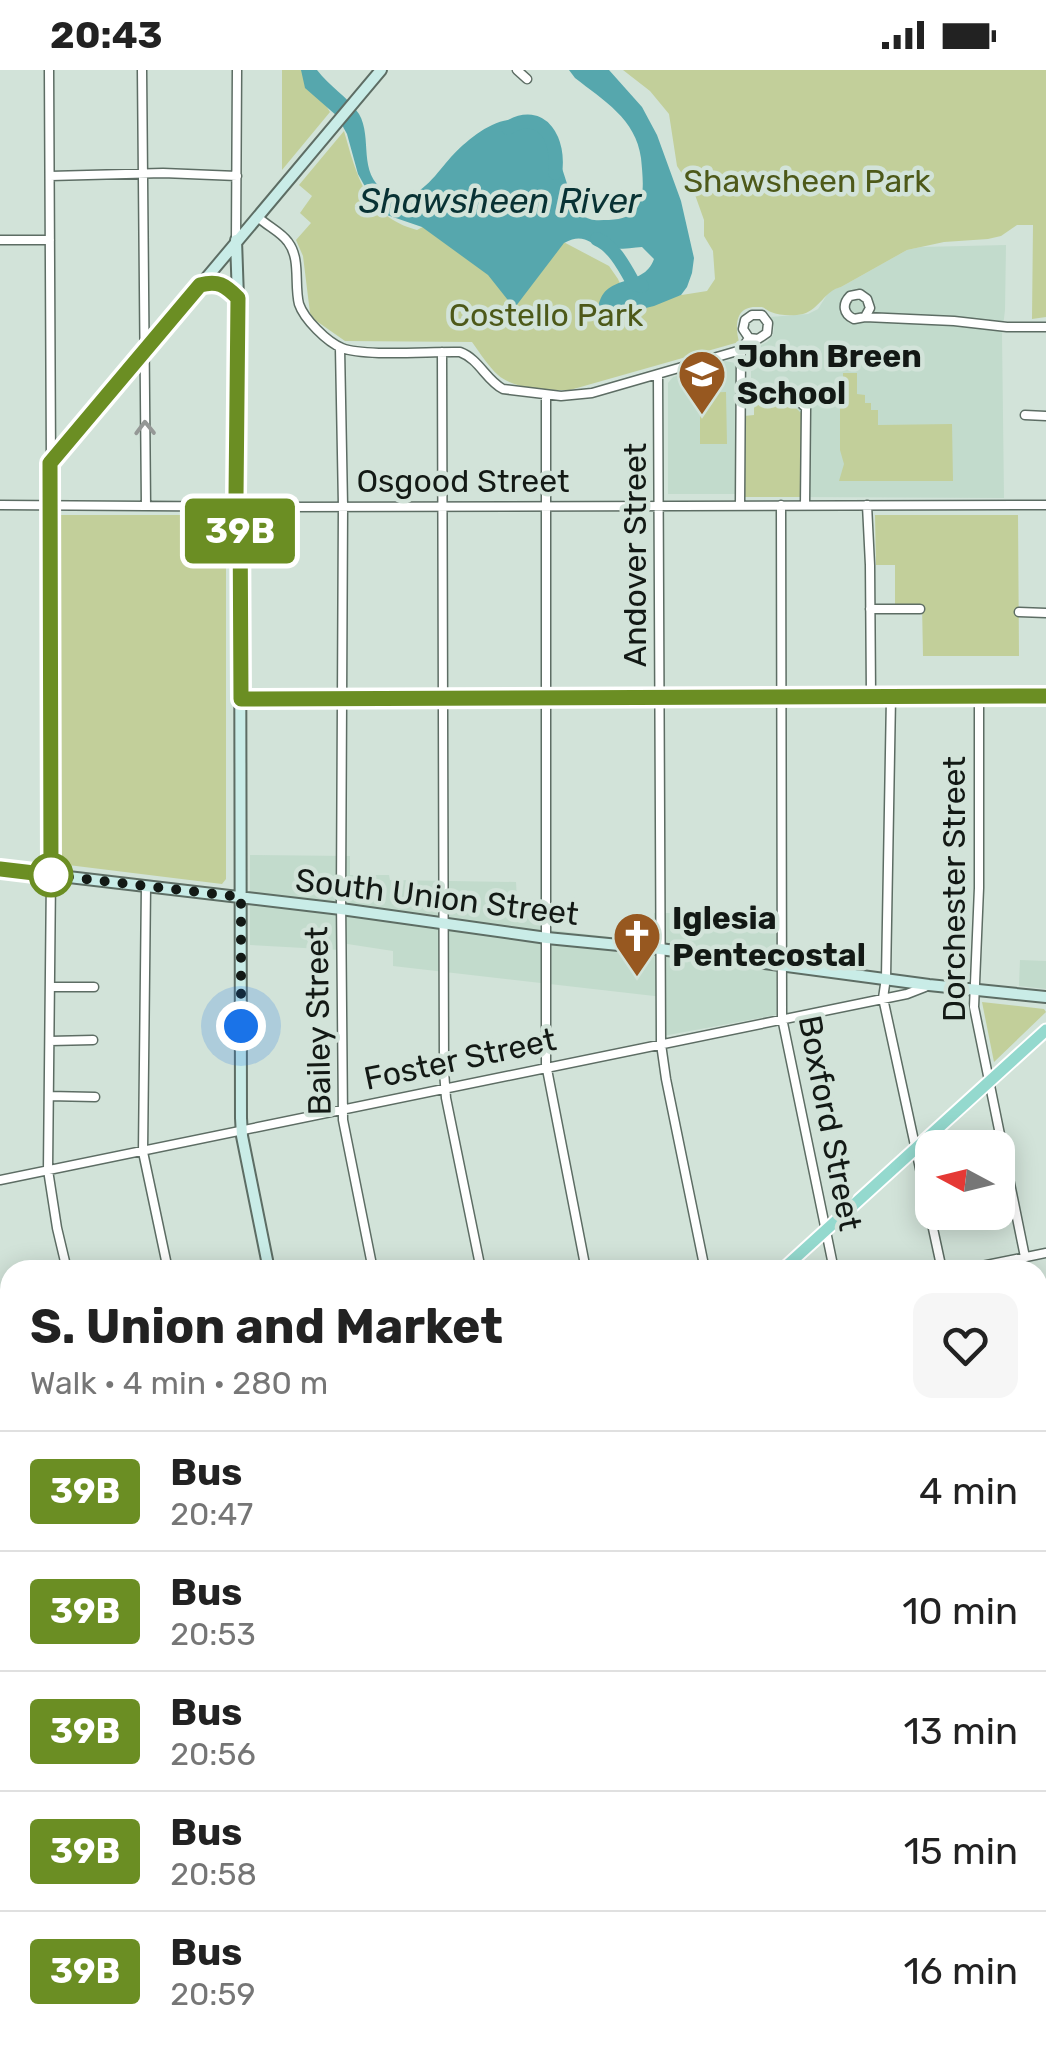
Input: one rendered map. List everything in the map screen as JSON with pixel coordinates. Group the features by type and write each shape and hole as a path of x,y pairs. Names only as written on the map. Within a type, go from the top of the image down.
{"main road":[{"path":"51,875 50,463 381,70"},
{"path":"236,240 242,1131 267,1260"},
{"path":"200,285 217,282 238,298"},
{"name":"South Union Street","path":"0,869 1046,997"},
{"path":"936,1130 1046,1030"},
{"path":"792,1260 915,1149"}],"street":[{"path":"49,70 50,463"},
{"path":"142,70 146,506"},
{"path":"236,240 237,70"},
{"path":"517,70 527,79"},
{"path":"50,176 237,176"},
{"path":"258,217 286,240 294,254 303,315 340,348 468,355 503,389 546,396 592,393 740,350 749,338"},
{"path":"0,240 50,240"},
{"path":"864,318 1046,327"},
{"name":"Bailey Street","path":"340,348 342,1120 371,1260"},
{"path":"740,350 740,505"},
{"path":"442,352 445,1090 478,1260"},
{"name":"Andover Street","path":"658,375 661,1044 703,1260"},
{"path":"546,396 546,1067 584,1260"},
{"path":"740,396 786,396 806,408 804,505"},
{"path":"1026,415 1046,416"},
{"name":"Osgood Street","path":"0,505 1046,504"},
{"name":"Boxford Street","path":"781,505 782,1018 832,1260"},
{"path":"867,505 870,696"},
{"path":"870,609 920,609"},
{"path":"1019,612 1046,613"},
{"path":"891,696 883,998 915,1143"},
{"name":"Dorchester Street","path":"979,696 979,888 974,1008 1025,1257"},
{"path":"241,699 1046,696"},
{"path":"51,875 48,1170 65,1260"},
{"path":"146,886 143,1152 166,1260"},
{"name":"Foster Street","path":"0,1180 907,994 930,985"},
{"path":"50,987 94,986"},
{"path":"50,1041 93,1040"},
{"path":"49,1096 95,1097"},
{"path":"933,1230 940,1260"},
{"path":"1010,1260 1046,1253"}],"shaded area":[{"path":"1006,245 1002,335 1004,498 801,497 777,401 751,401 751,358 755,348 773,335 770,317 808,314 818,309 830,290 907,250"},
{"name":"John Breen School","path":"721,360 737,367 737,494 668,494 668,383 673,377"},
{"path":"250,855 350,856 350,875 389,875 390,880 516,882 517,900 543,902 541,929 654,942 654,913 685,913 697,918 777,918 776,1015 663,1036 663,997 393,966 393,951 341,943 340,950 250,945"},
{"path":"1020,960 1046,961 1046,989 1019,986"}],"green space":[{"path":"282,70 311,70 313,85 330,112 282,170"},
{"name":"Shawsheen Park","path":"623,70 1046,70 1046,317 1032,319 1033,225 1017,225 988,239 907,250 835,289 803,314 783,315 762,307 744,310 738,318 739,342 570,390 513,384 491,368 472,342 345,341 315,320 310,313 303,256 296,240 311,223 300,213 312,196 299,185 344,131 366,192 386,215 400,224 417,230 430,223 556,238 609,266 624,293 650,300 707,291 715,279 713,251 704,236 704,220 694,192 677,166 669,114 650,91"},
{"path":"843,373 857,373 857,394 865,395 871,410 878,410 878,425 952,424 953,481 839,481 844,464 840,450"},
{"path":"726,392 727,444 700,444 700,393"},
{"path":"754,401 785,403 801,413 801,497 745,497 744,416 754,415"},
{"path":"59,515 226,515 226,879 222,884 60,864"},
{"path":"875,515 1018,515 1019,656 923,656 922,604 895,605 895,565 876,565"},
{"path":"982,1002 1044,1009 1046,1012 994,1062"}],"water":[{"name":"Shawsheen River","path":"301,70 317,70 359,114 371,175 385,191 395,196 414,194 477,134 500,122 521,121 532,125 549,142 576,208 584,217 598,220 631,214 642,191 641,158 633,132 617,112 569,70 609,70 642,107 657,135 681,201 694,258 687,287 681,295 654,306 617,315 598,310 607,290 641,275 654,259 642,247 610,249 576,239 564,243 516,306 511,304 488,275 422,227 387,215 358,174 347,134 337,116 305,88"}],"waterway":[{"name":"Shawsheen River","path":"508,128 520,123 540,125 552,140 555,173"},
{"name":"Shawsheen River","path":"597,239 614,252 634,284 642,286"}],"bus line":[{"name":"39B","path":"0,869 51,875 50,463 200,285 209,282 222,284 238,298 236,496 240,506 241,699 1046,696"}],"place":[{"name":"John Breen School","path":"702,416"},
{"name":"Iglesia Pentecostal","path":"637,978"}],"route":[{"path":"51,875 241,897 241,1026"}],"park label":[{"name":"Costello Park","path":"546,315"}]}
